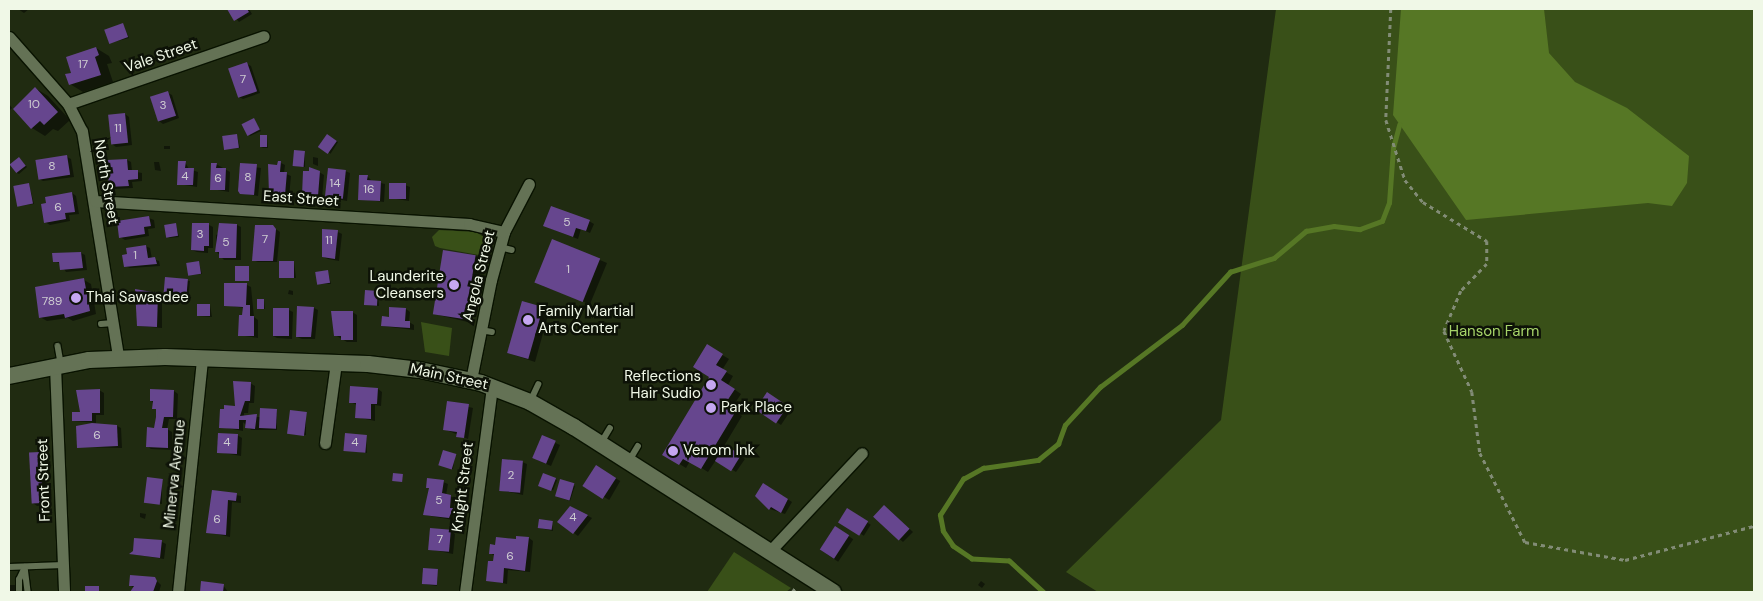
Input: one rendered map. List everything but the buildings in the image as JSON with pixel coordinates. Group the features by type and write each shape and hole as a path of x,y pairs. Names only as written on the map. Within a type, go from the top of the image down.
{"main road":[{"name":"Main Street","path":"9,376 118,357 336,363 420,370 471,380 492,386 530,402 601,443 834,592"}],"street":[{"name":"Vale Street","path":"68,104 264,36"},
{"name":"North Street","path":"9,37 68,104 82,131 95,201 107,323 118,357"},
{"name":"Angola Street","path":"471,380 504,232 529,184"},
{"name":"East Street","path":"95,201 469,224 504,232"},
{"name":"Minerva Avenue","path":"178,592 202,358"},
{"path":"325,443 336,363"},
{"name":"Front Street","path":"58,366 64,592"},
{"name":"Knight Street","path":"465,592 492,386"},
{"path":"770,552 862,453"}],"lane":[{"path":"500,247 512,250"},
{"path":"58,346 58,366"},
{"path":"530,402 538,385"},
{"path":"601,443 610,428"},
{"path":"629,461 638,446"},
{"path":"9,567 63,565"},
{"path":"20,592 19,580 25,567"},
{"path":"25,567 28,592"}],"path":[{"path":"1391,9 1386,120 1405,180 1423,202 1486,241 1487,264 1461,291 1444,331 1472,392 1480,453 1525,542 1625,560 1754,526"}],"green space":[{"name":"Hanson Farm","path":"1276,9 1754,9 1754,592 1098,592 1066,572 1221,420"},
{"path":"439,230 476,232 484,237 489,250 484,256 435,246 432,237"},
{"path":"421,322 452,328 449,356 425,352"},
{"path":"734,552 791,588 786,592 707,592"}],"shaded area":[{"path":"1401,9 1544,9 1549,53 1575,82 1627,108 1689,156 1687,183 1672,206 1648,203 1466,220 1393,115"}],"waterway":[{"path":"1043,592 1009,561 972,559 953,546 943,531 940,515 963,479 983,468 1038,460 1058,444 1065,425 1100,387 1182,325 1230,272 1274,258 1306,231 1334,226 1360,229 1382,221 1389,203 1393,148 1399,125"}],"place":[{"name":"Launderite Cleansers","path":"454,285"},
{"name":"Thai Sawasdee","path":"76,298"},
{"name":"Family Martial Arts Center","path":"528,320"},
{"name":"Reflections Hair Sudio","path":"711,385"},
{"name":"Park Place","path":"711,408"},
{"name":"Venom Ink","path":"673,451"}]}
